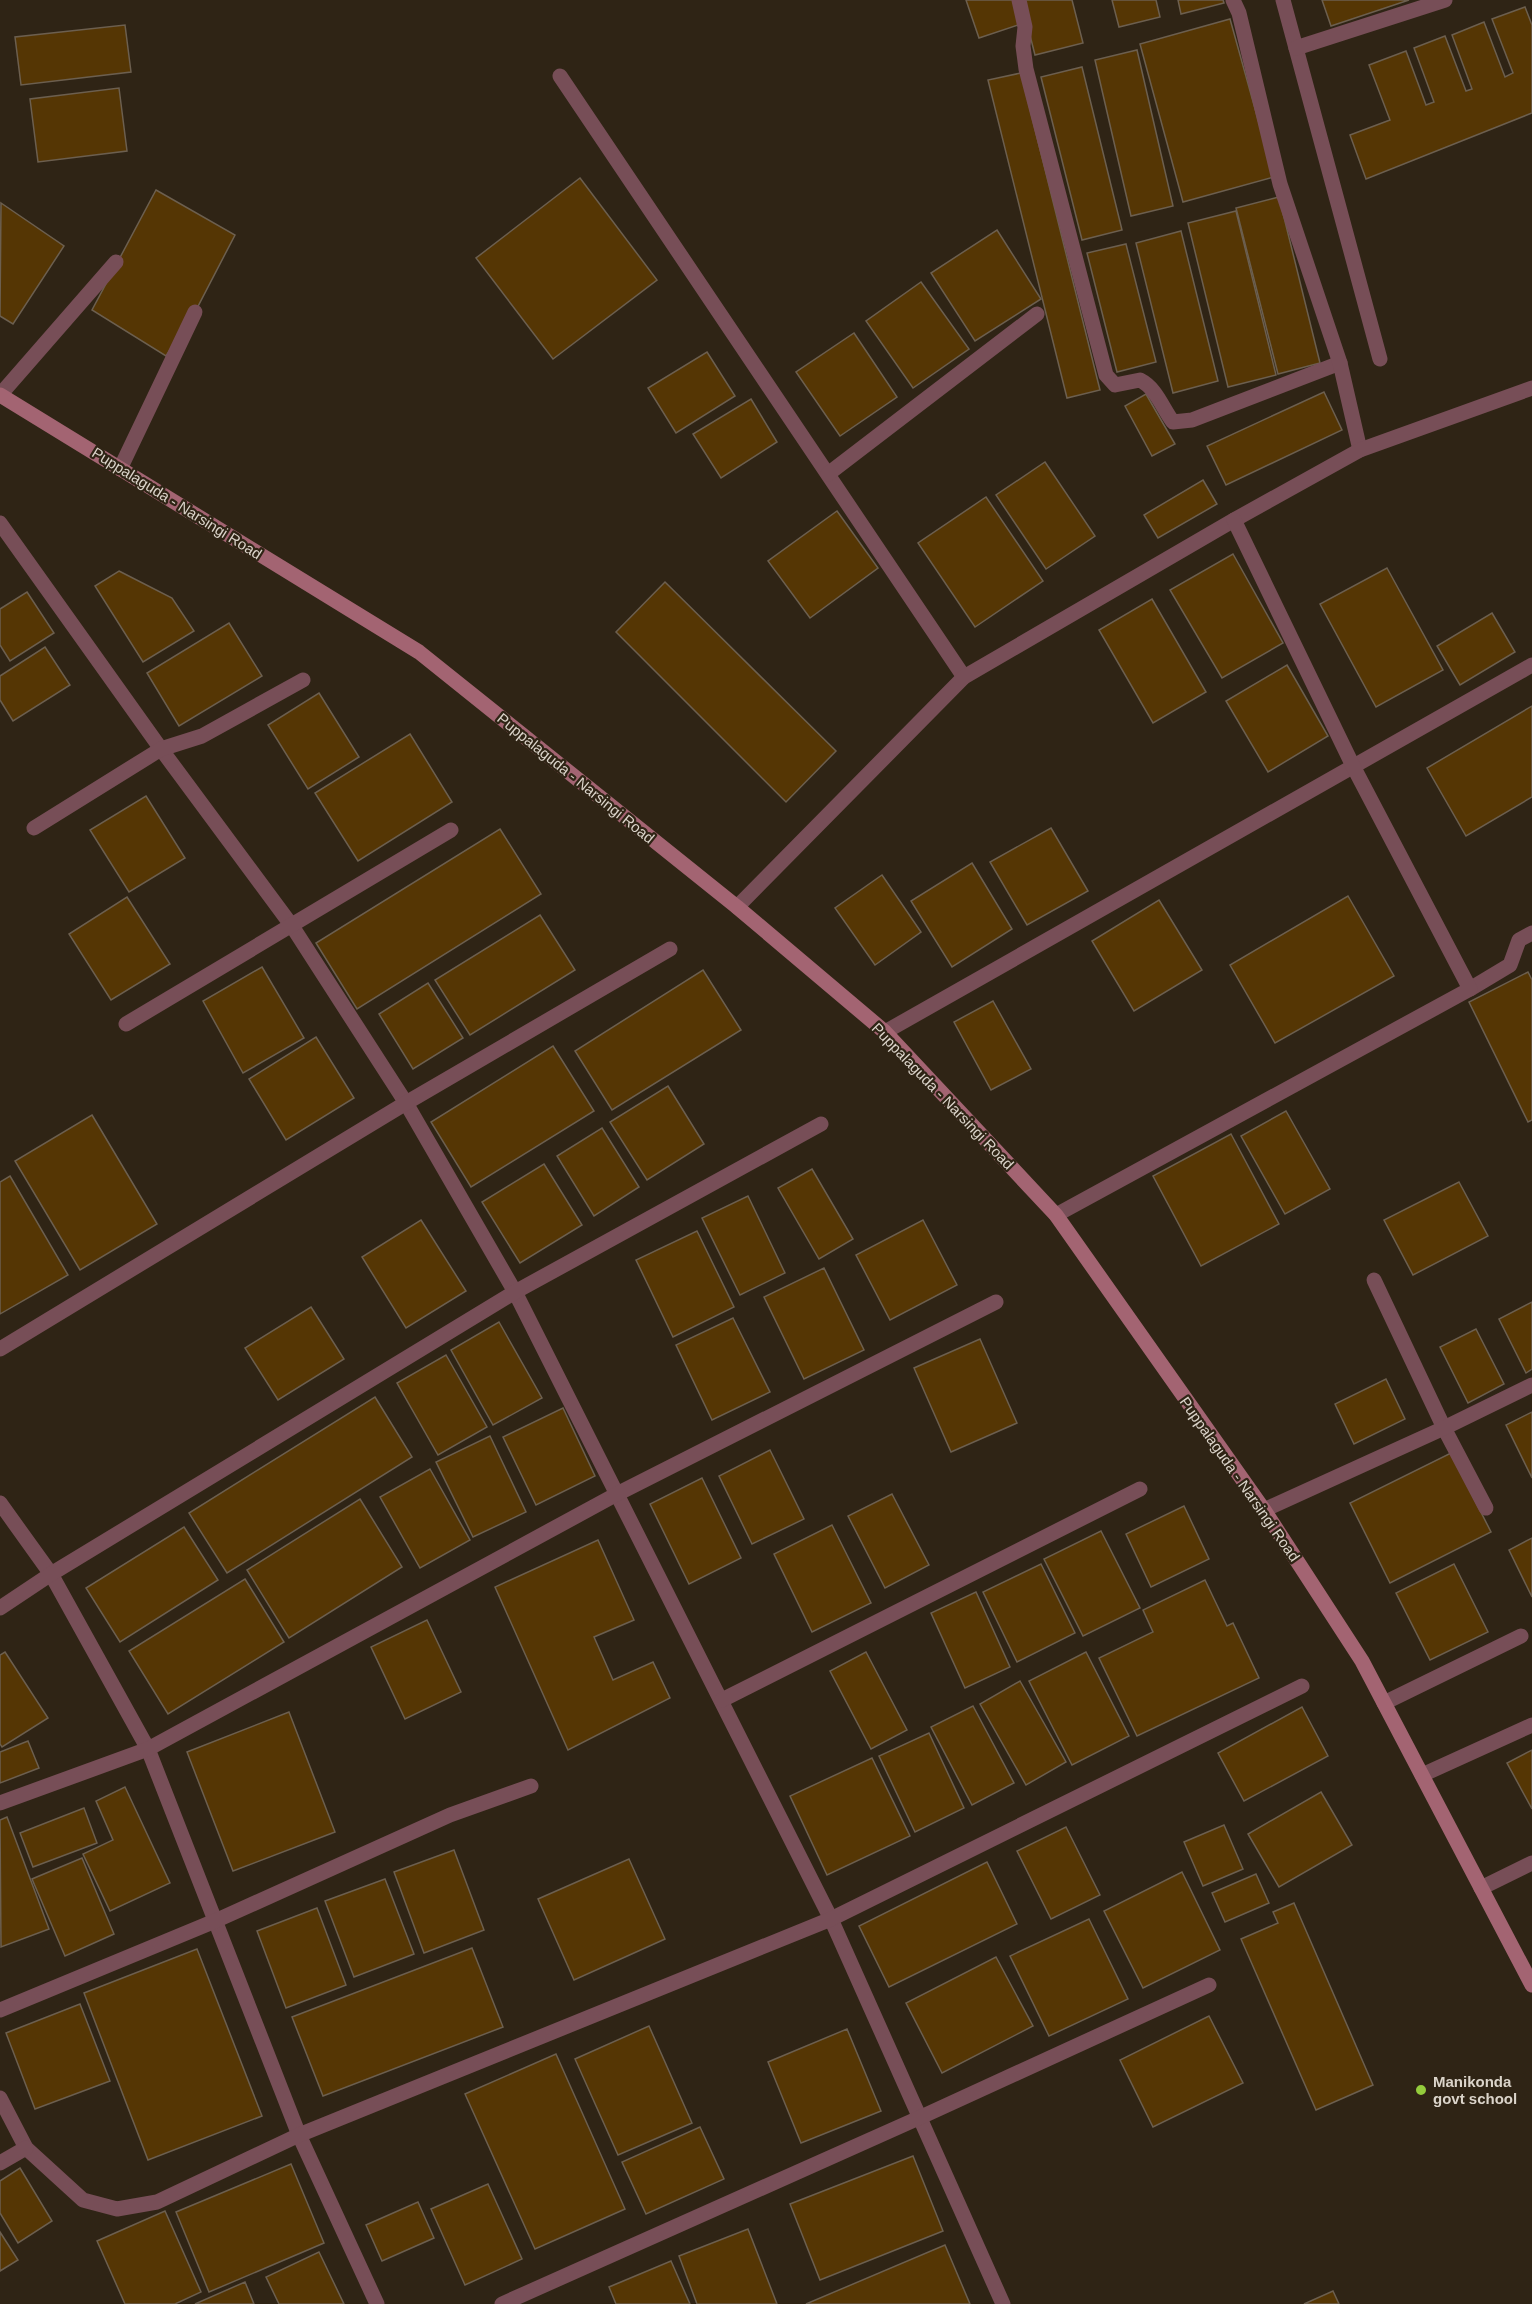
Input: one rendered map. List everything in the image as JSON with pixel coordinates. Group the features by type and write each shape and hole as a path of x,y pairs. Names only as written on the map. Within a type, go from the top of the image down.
{"street":[{"path":"1019,0 1026,27 1023,46 1026,69 1106,375 1115,385 1140,380 1150,386 1173,422 1192,420 1340,363"},
{"path":"1233,0 1239,13 1280,184 1340,363 1360,450"},
{"path":"1283,0 1380,359"},
{"path":"1296,48 1445,0"},
{"path":"560,76 964,677"},
{"path":"0,395 116,262"},
{"path":"120,469 195,312"},
{"path":"828,474 1037,314"},
{"path":"737,907 964,677 1234,520 1360,450 1532,388"},
{"name":"Puppalaguda - Narsingi Road","path":"0,395 419,652 737,907 885,1032 1056,1215 1264,1510 1362,1661 1532,1985"},
{"path":"1234,520 1353,766 1470,989"},
{"path":"0,523 161,749 292,926 406,1103 514,1292 831,1919 1003,2304"},
{"path":"885,1032 1532,665"},
{"path":"34,828 161,749 202,736 303,680"},
{"path":"126,1024 451,830"},
{"path":"1056,1215 1470,989 1510,965 1519,940 1532,933"},
{"path":"0,1349 406,1103 670,949"},
{"path":"0,1608 51,1574 514,1292 821,1124"},
{"path":"1374,1280 1444,1428 1486,1508"},
{"path":"0,1803 148,1749 617,1494 996,1302"},
{"path":"1264,1510 1532,1385"},
{"path":"722,1700 1140,1489"},
{"path":"0,1503 51,1574 148,1749 299,2135 377,2304"},
{"path":"1384,1702 1521,1636"},
{"path":"0,2098 26,2148 83,2200 117,2209 157,2202 299,2135 831,1919 1302,1686"},
{"path":"1422,1775 1532,1725"},
{"path":"0,2010 215,1920 450,1815 531,1785"},
{"path":"1481,1888 1532,1863"},
{"path":"502,2304 921,2117 1209,1985"},
{"path":"0,2163 26,2148"}],"building":[{"path":"966,0 1013,0 1021,24 979,38"},
{"path":"1021,0 1072,0 1083,43 1035,55"},
{"path":"1112,0 1156,0 1160,17 1119,27"},
{"path":"1178,0 1223,0 1224,3 1181,14"},
{"path":"1322,0 1409,0 1331,26"},
{"path":"1525,7 1532,25 1532,113 1366,179 1350,135 1390,120 1369,65 1406,51 1426,105 1434,102 1414,48 1445,36 1466,91 1472,89 1452,35 1484,22 1505,77 1513,73 1492,19"},
{"path":"1230,19 1274,177 1183,202 1140,44"},
{"path":"125,25 131,72 21,85 15,37"},
{"path":"1137,50 1173,206 1131,216 1095,60"},
{"path":"1082,67 1122,230 1082,240 1041,77"},
{"path":"1021,73 1100,390 1067,398 988,80"},
{"path":"119,88 127,151 38,162 30,99"},
{"path":"580,178 657,280 553,359 476,258"},
{"path":"156,190 235,235 195,312 166,356 92,310"},
{"path":"1279,197 1320,363 1278,374 1236,208"},
{"path":"1,203 64,246 13,324 0,316"},
{"path":"1236,211 1276,375 1228,387 1188,223"},
{"path":"997,230 1041,299 975,341 931,273"},
{"path":"1181,231 1218,381 1173,393 1136,243"},
{"path":"1126,244 1156,362 1117,372 1087,253"},
{"path":"921,282 969,349 913,388 866,321"},
{"path":"854,333 897,397 840,436 796,372"},
{"path":"707,352 735,396 676,433 648,388"},
{"path":"1324,392 1342,430 1226,485 1207,446"},
{"path":"1146,394 1175,444 1152,456 1125,406"},
{"path":"751,399 777,442 721,478 693,434"},
{"path":"1045,462 1095,536 1046,569 996,495"},
{"path":"1203,480 1217,504 1158,538 1144,515"},
{"path":"986,497 1043,581 975,627 918,543"},
{"path":"837,511 878,568 810,618 768,561"},
{"path":"1233,554 1283,643 1222,678 1170,590"},
{"path":"1387,568 1443,670 1376,707 1320,604"},
{"path":"119,571 172,598 194,631 143,662 95,586"},
{"path":"665,582 836,751 786,802 616,632"},
{"path":"27,592 54,633 10,661 0,645 0,609"},
{"path":"1152,599 1206,692 1153,723 1099,630"},
{"path":"1492,613 1515,652 1460,685 1437,646"},
{"path":"229,623 262,676 179,726 147,673"},
{"path":"45,647 70,685 13,721 0,700 0,676"},
{"path":"1287,665 1328,736 1268,772 1226,701"},
{"path":"319,693 359,757 308,789 268,725"},
{"path":"1532,706 1532,797 1466,836 1427,768"},
{"path":"410,734 452,802 358,861 315,793"},
{"path":"146,796 185,858 129,892 90,830"},
{"path":"1051,828 1088,891 1027,925 990,862"},
{"path":"500,829 541,894 357,1009 316,943"},
{"path":"972,863 1012,929 952,967 911,901"},
{"path":"882,875 921,932 875,965 835,908"},
{"path":"1348,896 1394,976 1275,1043 1230,965"},
{"path":"127,897 170,964 111,1000 69,934"},
{"path":"1159,900 1202,970 1134,1011 1092,941"},
{"path":"540,915 575,970 470,1035 435,980"},
{"path":"262,967 304,1038 243,1073 203,1001"},
{"path":"703,970 741,1030 612,1110 575,1051"},
{"path":"1528,972 1532,980 1532,1120 1528,1122 1469,1002"},
{"path":"428,983 463,1038 413,1069 379,1014"},
{"path":"993,1001 1031,1069 991,1090 954,1022"},
{"path":"316,1037 354,1098 286,1140 249,1079"},
{"path":"553,1046 594,1111 471,1187 431,1122"},
{"path":"668,1086 704,1144 647,1180 610,1122"},
{"path":"1286,1111 1330,1189 1285,1214 1241,1136"},
{"path":"92,1115 157,1224 80,1270 15,1161"},
{"path":"602,1128 639,1187 594,1216 557,1156"},
{"path":"1231,1134 1279,1224 1201,1266 1153,1176"},
{"path":"544,1164 582,1225 520,1263 482,1202"},
{"path":"812,1169 853,1239 819,1259 778,1188"},
{"path":"10,1176 68,1275 0,1314 0,1182"},
{"path":"1459,1182 1488,1236 1413,1275 1384,1220"},
{"path":"748,1196 785,1273 740,1295 702,1218"},
{"path":"421,1220 466,1291 406,1328 362,1257"},
{"path":"923,1220 957,1285 890,1320 856,1255"},
{"path":"697,1231 734,1307 673,1337 636,1260"},
{"path":"824,1268 864,1350 804,1379 764,1297"},
{"path":"1532,1302 1532,1369 1526,1373 1499,1319"},
{"path":"311,1307 344,1359 278,1400 245,1348"},
{"path":"733,1318 770,1392 712,1420 676,1345"},
{"path":"499,1322 542,1398 493,1425 451,1350"},
{"path":"1476,1329 1504,1384 1468,1403 1440,1347"},
{"path":"980,1339 1017,1423 951,1452 914,1368"},
{"path":"446,1355 487,1427 438,1455 397,1383"},
{"path":"1386,1379 1405,1419 1354,1444 1335,1404"},
{"path":"375,1397 412,1457 227,1573 189,1513"},
{"path":"563,1408 595,1476 536,1505 503,1437"},
{"path":"1532,1412 1532,1478 1506,1425"},
{"path":"490,1436 526,1512 473,1537 436,1462"},
{"path":"770,1450 804,1519 752,1544 719,1476"},
{"path":"1451,1453 1491,1532 1390,1583 1350,1503"},
{"path":"430,1469 470,1540 420,1568 380,1497"},
{"path":"702,1478 741,1558 689,1584 650,1504"},
{"path":"892,1494 929,1565 885,1588 848,1516"},
{"path":"360,1499 402,1567 289,1638 247,1570"},
{"path":"1184,1506 1209,1559 1151,1587 1126,1534"},
{"path":"832,1525 871,1603 812,1632 774,1554"},
{"path":"184,1527 218,1580 120,1642 86,1588"},
{"path":"1101,1531 1140,1608 1083,1636 1044,1559"},
{"path":"1532,1538 1532,1597 1509,1550"},
{"path":"598,1540 634,1620 594,1637 613,1680 653,1662 670,1698 568,1750 495,1587"},
{"path":"1041,1564 1075,1633 1017,1662 983,1592"},
{"path":"1454,1564 1488,1632 1430,1660 1396,1593"},
{"path":"245,1579 284,1642 168,1714 129,1651"},
{"path":"1205,1580 1227,1626 1233,1623 1259,1678 1137,1736 1099,1658 1153,1632 1143,1610"},
{"path":"976,1592 1010,1667 965,1688 931,1613"},
{"path":"427,1620 461,1692 405,1719 371,1647"},
{"path":"5,1652 48,1718 2,1747 0,1744 0,1655"},
{"path":"866,1652 907,1730 871,1749 830,1671"},
{"path":"1086,1652 1129,1736 1072,1765 1029,1681"},
{"path":"1020,1681 1066,1762 1026,1785 980,1704"},
{"path":"973,1706 1014,1783 972,1805 931,1727"},
{"path":"1302,1707 1328,1756 1244,1801 1218,1753"},
{"path":"289,1712 335,1832 233,1871 187,1752"},
{"path":"929,1733 964,1808 915,1832 879,1756"},
{"path":"28,1741 39,1768 0,1783 0,1752"},
{"path":"1532,1750 1532,1809 1507,1763"},
{"path":"872,1758 910,1836 827,1875 790,1796"},
{"path":"125,1787 170,1883 110,1911 83,1854 113,1840 96,1801"},
{"path":"1321,1792 1352,1845 1279,1887 1248,1834"},
{"path":"84,1808 97,1843 33,1867 20,1833"},
{"path":"7,1817 49,1929 1,1947 0,1820"},
{"path":"1224,1825 1243,1869 1203,1886 1184,1842"},
{"path":"1066,1827 1100,1895 1051,1919 1017,1851"},
{"path":"454,1850 484,1930 424,1953 394,1872"},
{"path":"82,1858 114,1934 65,1956 32,1879"},
{"path":"629,1859 665,1939 574,1980 538,1899"},
{"path":"987,1862 1017,1924 889,1987 859,1926"},
{"path":"1182,1872 1220,1950 1143,1988 1104,1911"},
{"path":"1256,1874 1269,1903 1225,1922 1212,1893"},
{"path":"385,1879 414,1954 354,1977 325,1901"},
{"path":"1294,1903 1373,2085 1316,2110 1241,1939 1278,1923 1273,1912"},
{"path":"317,1908 346,1985 286,2008 257,1931"},
{"path":"1089,1919 1128,1999 1049,2036 1010,1956"},
{"path":"472,1948 503,2027 323,2096 292,2017"},
{"path":"197,1949 262,2116 148,2160 84,1993"},
{"path":"996,1957 1033,2026 942,2073 906,2003"},
{"path":"80,2004 110,2081 35,2109 6,2033"},
{"path":"1209,2016 1243,2083 1153,2127 1120,2060"},
{"path":"649,2026 692,2123 618,2155 575,2059"},
{"path":"847,2029 881,2111 801,2143 768,2062"},
{"path":"556,2054 625,2209 535,2249 465,2094"},
{"path":"700,2127 724,2179 646,2214 622,2162"},
{"path":"913,2156 943,2231 820,2280 790,2204"},
{"path":"291,2164 324,2243 209,2292 176,2212"},
{"path":"20,2168 52,2221 18,2243 0,2213 0,2181"},
{"path":"488,2184 522,2259 465,2285 431,2209"},
{"path":"418,2202 434,2238 382,2261 366,2225"},
{"path":"165,2211 201,2292 175,2304 125,2304 97,2241"},
{"path":"748,2229 777,2304 697,2304 679,2256"},
{"path":"0,2232 18,2260 0,2271"},
{"path":"945,2245 970,2304 806,2304"},
{"path":"319,2252 344,2304 279,2304 266,2277"},
{"path":"671,2261 690,2304 616,2304 609,2287"},
{"path":"245,2282 254,2304 195,2304"},
{"path":"1333,2291 1339,2304 1304,2304"}],"place":[{"name":"Manikonda govt school","path":"1421,2090"}]}
